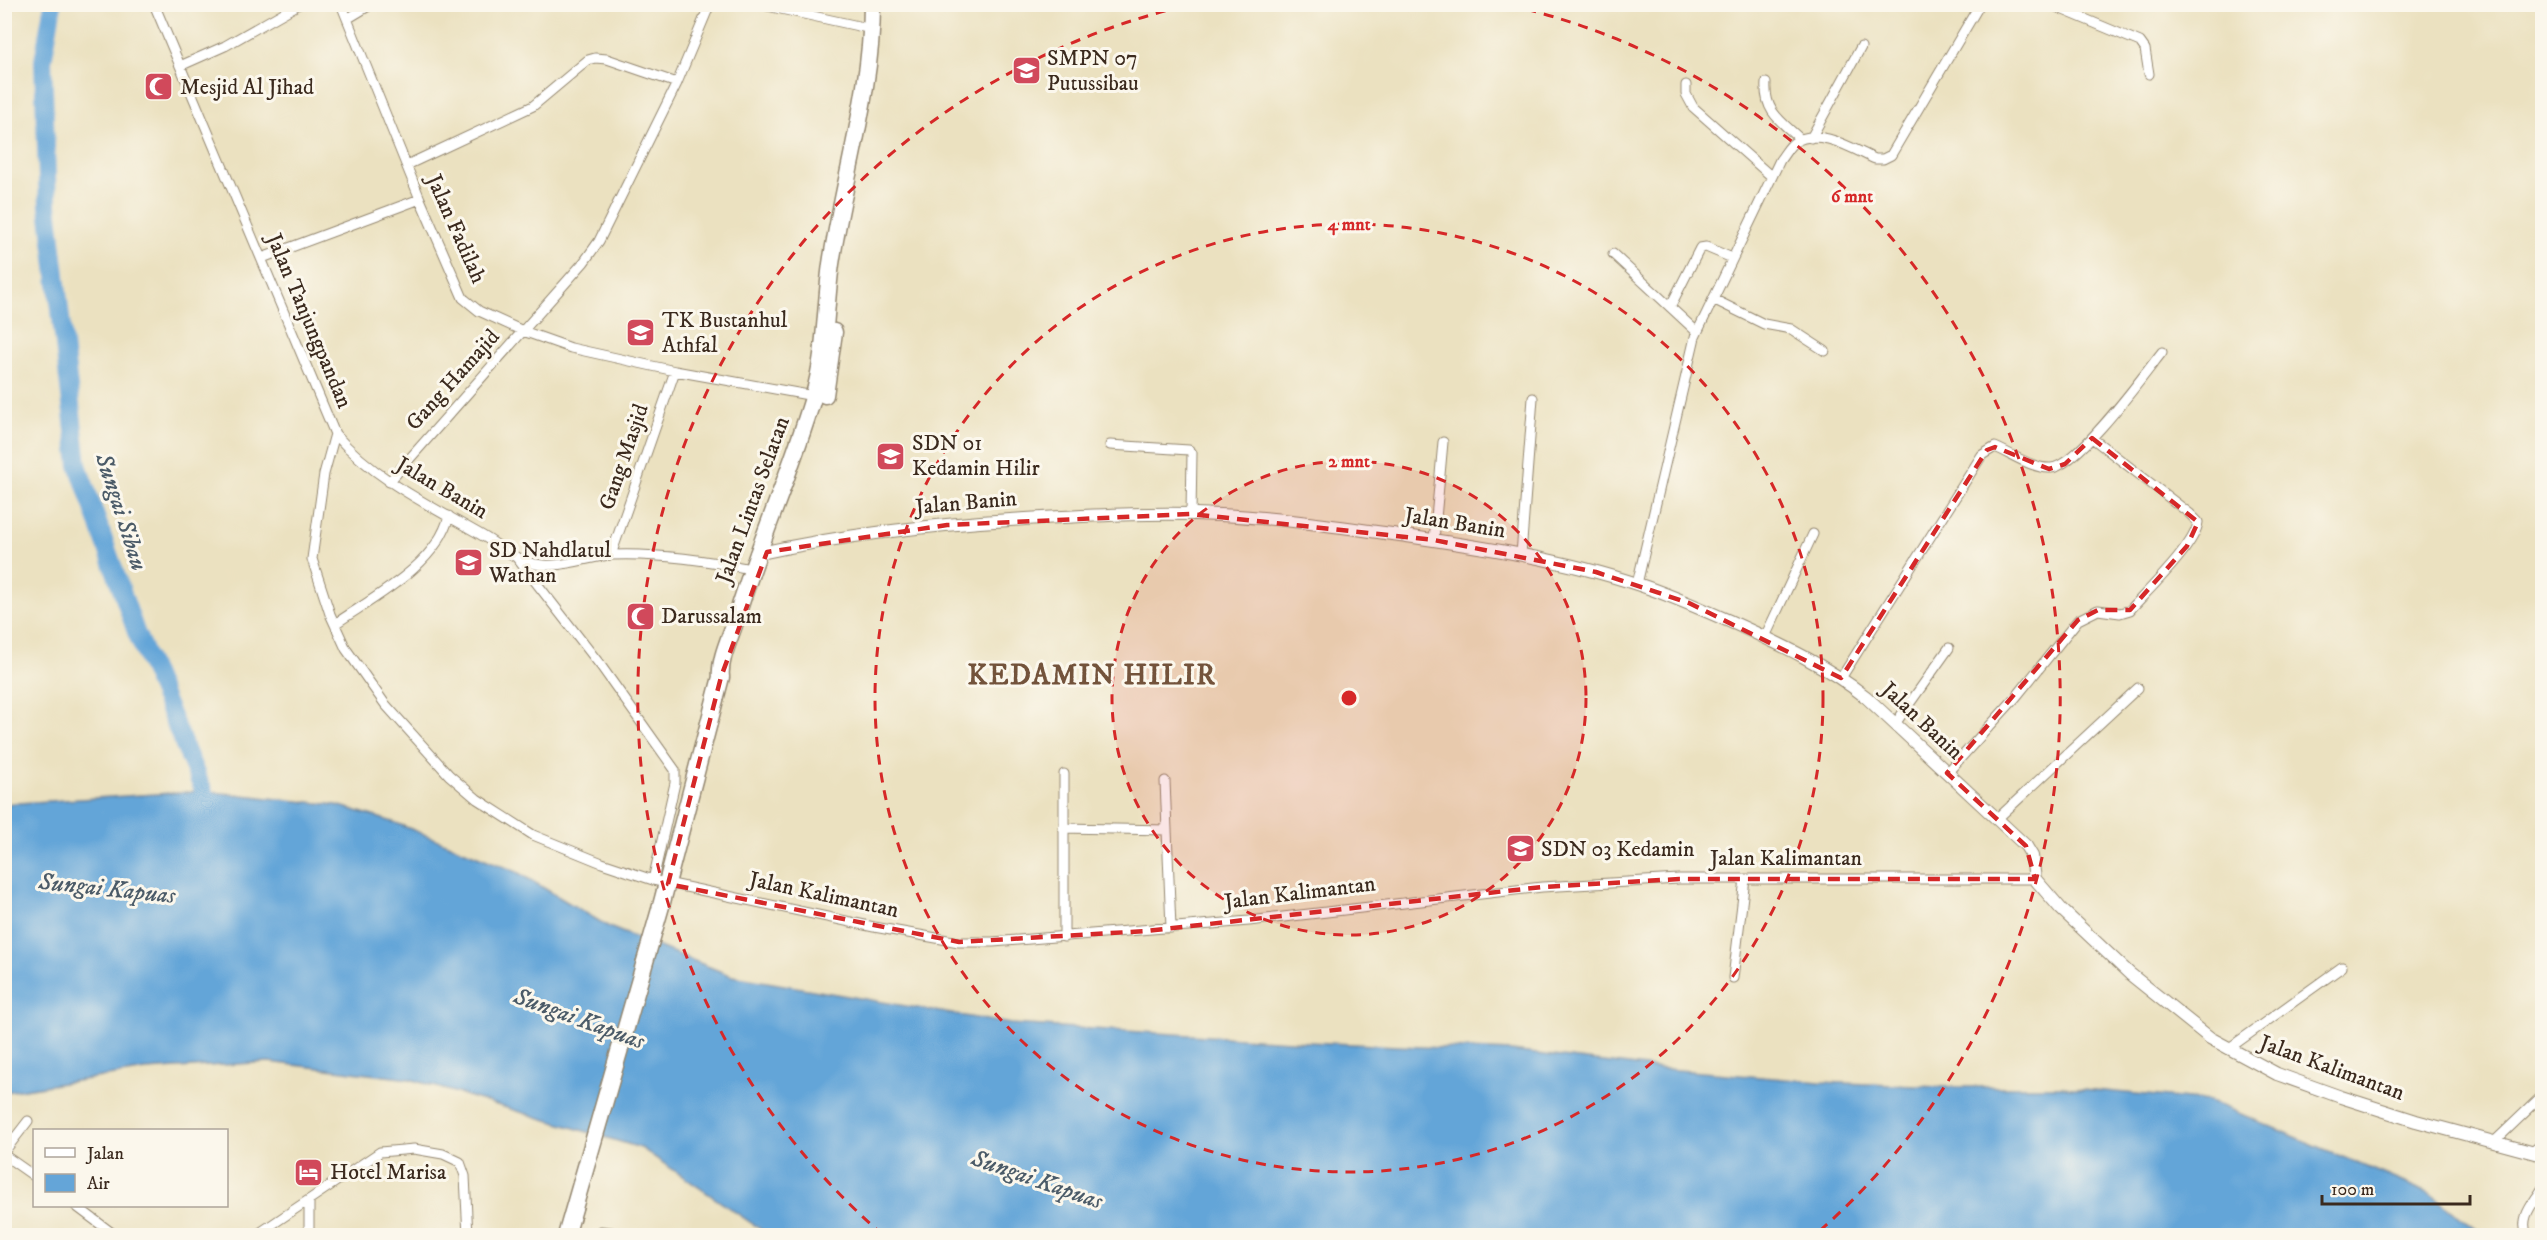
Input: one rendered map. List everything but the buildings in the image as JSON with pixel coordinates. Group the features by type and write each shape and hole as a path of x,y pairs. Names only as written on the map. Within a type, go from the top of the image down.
{"highway":[{"name":"Jalan Lintas Selatan","path":"566,1236 662,906 660,882 721,677 727,672 755,568 814,396 865,86 872,29 872,4"},
{"name":"Jalan Lintas Selatan","path":"755,568 825,395 832,360 841,231 873,86 881,28 881,4"}],"street":[{"name":"Jalan Tanjungpandan","path":"154,4 334,434 324,474 312,559 320,588 346,649 385,704 449,775 477,799 533,835 602,863 660,882"},
{"path":"180,66 225,46 299,4"},
{"name":"Jalan Fadilah","path":"341,4 463,298 479,311 523,331 571,348 675,371 814,396"},
{"path":"347,19 372,4"},
{"name":"Gang Hamajid","path":"388,482 584,262 598,240 677,83 710,4"},
{"path":"758,4 872,29"},
{"path":"1637,584 1697,332 1772,177 1792,143 1800,139 1826,138 1875,159 1883,159 1891,155 1900,144 1980,4"},
{"path":"2049,4 2140,42 2145,49 2149,74"},
{"path":"1811,138 1861,47"},
{"path":"407,165 533,106 572,72 595,58 607,59 677,83"},
{"path":"1766,83 1767,103 1771,110 1800,139"},
{"path":"1686,85 1686,94 1693,107 1772,177"},
{"path":"262,258 420,199"},
{"path":"1670,307 1700,248 1706,247 1732,258"},
{"path":"1613,254 1697,332"},
{"path":"1713,299 1764,324 1791,329 1825,351"},
{"path":"1841,678 1987,450 1995,447 2049,469 2065,464 2092,438 2162,352"},
{"name":"Gang Masjid","path":"611,555 675,371"},
{"path":"1521,555 1533,398"},
{"name":"Jalan Banin","path":"334,434 354,456 388,482 517,558 536,564 556,564 611,555 640,555 755,568 946,525 1084,516 1191,514 1281,520 1434,540 1521,555 1637,584 1689,603 1765,637 1841,678 1895,724 2029,851 2034,862 2035,879"},
{"path":"1947,773 2016,697 2078,620 2098,610 2120,613 2130,610 2194,537 2198,522 2189,513 2092,438"},
{"path":"1434,540 1443,442"},
{"path":"1110,445 1189,450 1192,453 1191,514"},
{"path":"335,624 398,581 431,552 445,531 449,516"},
{"path":"1765,637 1813,534"},
{"path":"517,558 601,666 675,770 660,882"},
{"path":"1895,724 1950,648"},
{"path":"1997,819 2138,688"},
{"path":"1064,774 1064,937"},
{"path":"1165,781 1171,928"},
{"path":"1063,828 1167,830"},
{"name":"Jalan Kalimantan","path":"660,882 874,927 958,942 1064,937 1171,928 1542,887 1680,879 2035,879 2061,909 2130,974 2193,1026 2228,1049 2277,1074 2332,1094 2537,1154"},
{"path":"1733,978 1745,879"},
{"path":"2228,1049 2342,967"},
{"path":"2494,1142 2542,1096"},
{"path":"28,1121 4,1154 33,1175"},
{"path":"2537,1154 2542,1144"},
{"path":"255,1236 380,1152 414,1149 443,1154 460,1162 465,1176 468,1236"},
{"path":"2527,1236 2523,1227 2524,1220 2542,1188"},
{"path":"309,1200 309,1236"},
{"path":"77,1207 116,1236"},
{"path":"602,1231 645,1236"}],"highlighted area":[{"path":"2092,438 2198,522 2187,546 2130,610 2098,610 2078,620 1947,773 2026,846 2035,879 1679,879 1542,887 1146,931 959,942 668,884 721,677 767,552 947,525 1191,514 1434,540 1596,572 1689,603 1841,678 1987,450 1995,447 2049,469 2065,464"}],"water":[{"name":"Sungai Kapuas","path":"202,791 337,805 396,823 517,872 609,927 732,976 1010,1024 1307,1042 1511,1051 1654,1068 1820,1082 1939,1087 2062,1087 2210,1101 2428,1193 2484,1235 769,1235 641,1148 410,1079 269,1062 146,1070 5,1092 4,804"}],"waterway":[{"name":"Sungai Sibau","path":"53,4 43,61 48,206 78,465 136,632 212,811"}],"place":[{"name":"SMPN 07 Putussibau","path":"1026,71"},
{"name":"Mesjid Al Jihad","path":"159,87"},
{"name":"TK Bustanhul Athfal","path":"641,333"},
{"name":"SDN 01 Kedamin Hilir","path":"891,456"},
{"name":"SD Nahdlatul Wathan","path":"468,563"},
{"name":"Darussalam","path":"640,616"},
{"name":"SDN 03 Kedamin","path":"1520,849"},
{"name":"Hotel Marisa","path":"309,1172"}],"district":[{"name":"KEDAMIN HILIR","path":"1092,675"}]}
